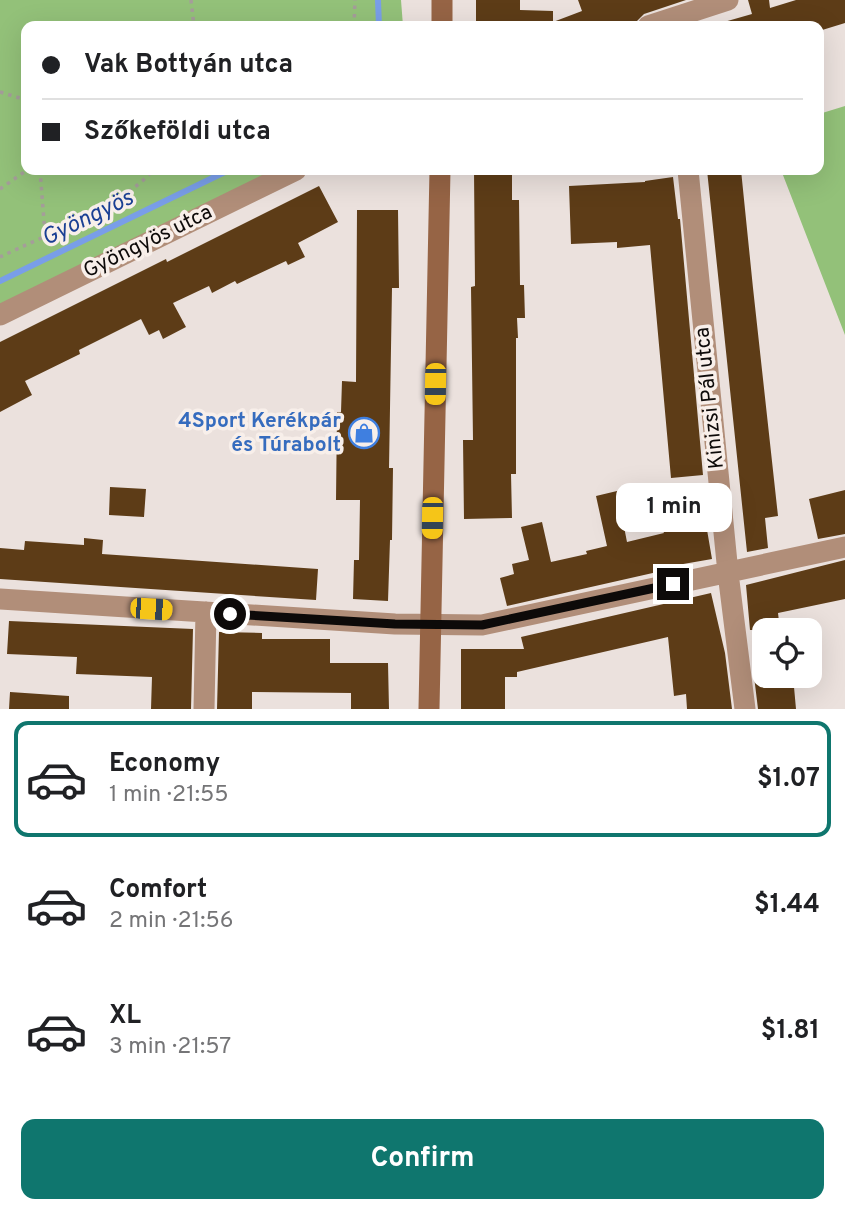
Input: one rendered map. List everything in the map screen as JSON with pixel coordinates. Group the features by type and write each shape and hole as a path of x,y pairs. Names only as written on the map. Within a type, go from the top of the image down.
{"street":[{"path":"442,0 442,21"},
{"path":"673,14 728,0"},
{"name":"Gyöngyös utca","path":"0,315 286,175"},
{"path":"429,709 440,175"},
{"name":"Kinizsi Pál utca","path":"688,175 728,573 745,709"},
{"path":"0,599 430,625 482,625 845,547"},
{"path":"204,709 206,612"}],"path":[{"path":"191,0 193,21"},
{"path":"354,21 355,0"},
{"path":"0,92 21,98"},
{"path":"0,189 21,174"},
{"path":"40,175 45,235"},
{"path":"0,257 119,199 149,175"}],"green space":[{"path":"0,0 401,0 403,21 21,21 21,175 288,175 0,315"},
{"path":"845,106 845,335 783,175 824,175 824,112"}],"building":[{"path":"476,0 520,0 520,10 553,11 553,21 476,21"},
{"path":"578,0 686,0 644,14 637,21 556,21 582,11"},
{"path":"748,0 769,0 770,8 796,0 845,0 845,23 824,29 824,21 728,21 752,14"},
{"path":"474,175 512,175 512,200 519,200 520,285 524,285 525,318 517,318 516,474 511,474 512,518 464,519 463,440 473,440 471,287 475,286"},
{"path":"708,175 742,175 778,516 765,518 768,548 747,552"},
{"path":"673,177 680,219 703,475 671,478 650,245 617,248 617,242 571,244 569,186 645,182"},
{"path":"319,186 338,222 298,243 305,257 288,265 286,261 212,293 209,286 173,303 186,327 163,339 159,330 149,335 141,319 79,350 80,354 25,381 32,395 0,412 0,342"},
{"path":"357,210 398,210 399,288 392,288 389,468 393,468 388,601 353,599 354,560 359,560 360,500 336,500 337,412 341,412 342,381 356,382"},
{"path":"110,487 146,489 144,517 109,515"},
{"path":"845,490 845,534 818,539 809,499"},
{"path":"617,491 627,542 664,533 663,531 706,524 712,559 666,567 666,570 507,606 500,578 514,574 512,564 529,560 521,527 542,522 551,562 587,554 586,551 607,546 596,496"},
{"path":"84,538 103,540 102,554 318,569 316,600 0,579 0,548 24,550 25,541 84,545"},
{"path":"845,560 845,599 778,613 779,618 752,618 752,630 746,585"},
{"path":"711,593 725,653 732,709 687,709 686,694 674,696 668,637 517,672 517,677 505,677 505,709 461,709 461,649 524,649 521,637"},
{"path":"9,621 193,629 191,709 151,709 152,677 76,674 77,657 7,654"},
{"path":"219,632 262,633 262,639 330,639 330,663 388,663 389,709 351,709 351,693 252,692 252,709 217,709"},
{"path":"755,688 794,688 796,709 758,709"},
{"path":"10,692 69,696 69,709 9,709"}],"waterway":[{"name":"Gyöngyös","path":"378,0 379,21"},
{"name":"Gyöngyös","path":"0,281 219,175"}],"place":[{"name":"4Sport Kerékpár és Túrabolt","path":"364,433"}],"route":[{"path":"230,614 395,624 482,625 673,584"}]}
